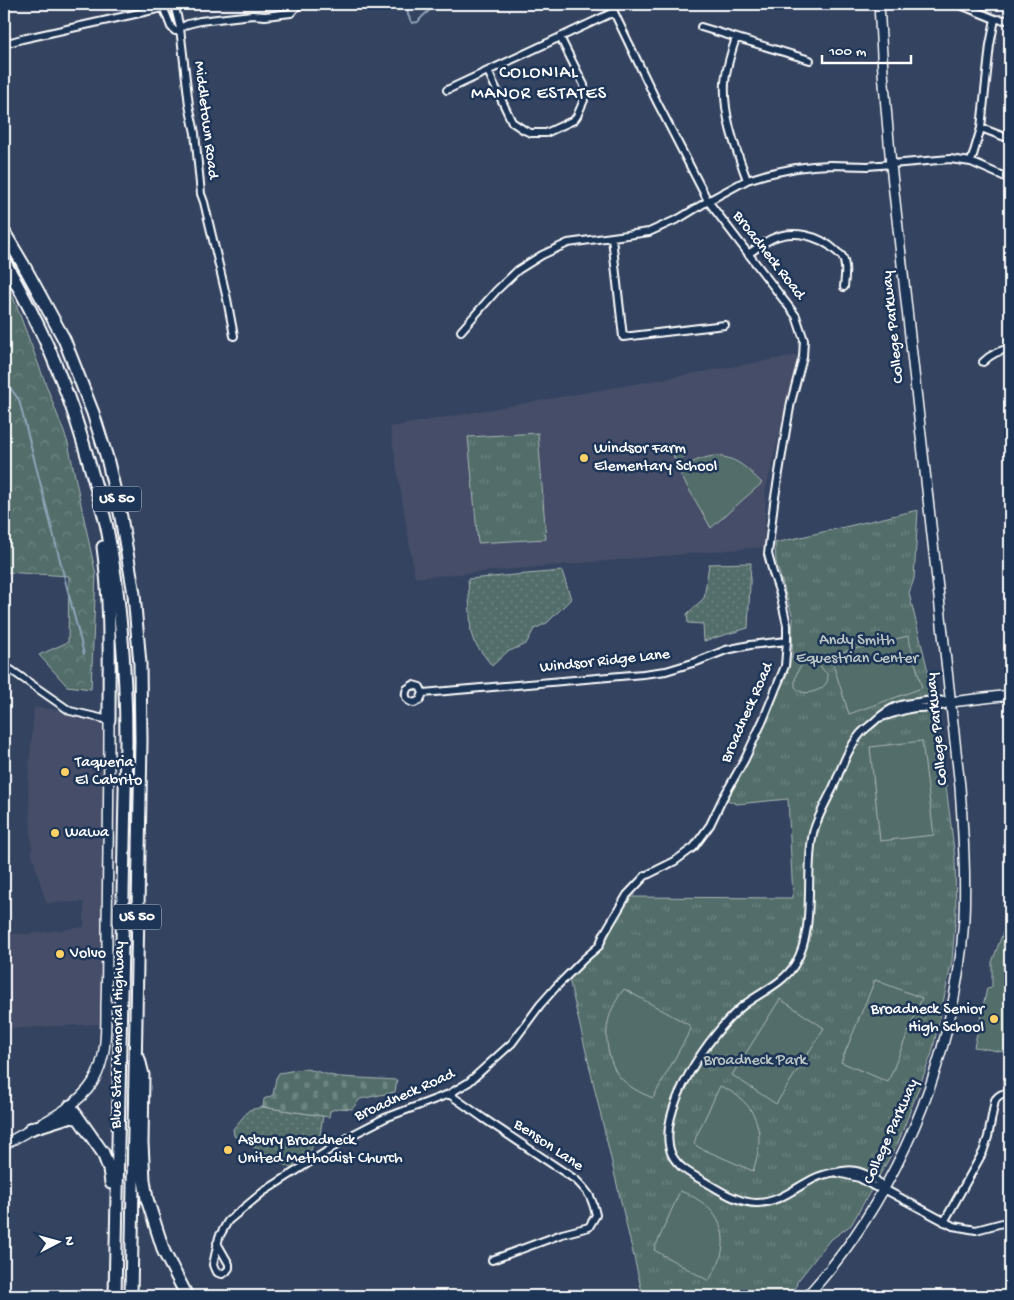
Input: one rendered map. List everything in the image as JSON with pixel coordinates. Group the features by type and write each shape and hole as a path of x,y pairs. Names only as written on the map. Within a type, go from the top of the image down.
{"highway":[{"name":"Blue Star Memorial Highway","path":"4,232 64,339 93,414 107,458 121,517 132,584 140,664 141,742 131,1296"},
{"name":"Blue Star Memorial Highway","path":"4,261 49,350 67,394 106,525 119,605 124,652 126,742 115,1296"},
{"path":"89,464 89,480 108,578 110,608 110,720"},
{"path":"135,1045 143,1075 142,1142 147,1199 164,1252 187,1296"},
{"path":"70,1106 99,1146 107,1161 116,1216"},
{"path":"30,1129 68,1117 77,1118"}],"main road":[{"name":"College Parkway","path":"807,1296 829,1271 852,1239 884,1188 906,1147 939,1058 952,1003 961,948 964,892 960,787 891,165 879,4"},
{"path":"951,702 1010,696"},
{"path":"4,1145 70,1106 84,1094 94,1081 100,1066 105,1044 107,993 110,720"}],"street":[{"name":"Middletown Road","path":"174,4 180,29 189,105 197,147 201,194 227,299 234,336"},
{"path":"4,44 162,8 171,27 175,31 188,24 200,22 252,15 265,16 291,13 299,4"},
{"name":"Broadneck Road","path":"217,1243 218,1237 225,1225 263,1192 354,1134 384,1118 449,1094 469,1082 512,1043 556,986 598,946 627,895 645,876 676,861 694,847 710,825 745,760 786,666 786,625 780,594 768,554 786,430 803,358 804,340 796,316 708,201 657,102 610,4"},
{"path":"958,4 995,19 1010,20"},
{"path":"447,90 614,12"},
{"path":"971,162 981,128 990,45 995,19"},
{"path":"701,27 810,60"},
{"path":"488,71 512,122 524,130 531,133 546,133 574,120 584,100 584,85 560,37"},
{"path":"736,38 728,64 725,98 729,125 746,180"},
{"path":"981,128 1010,139"},
{"path":"461,331 496,291 518,270 542,255 568,243 649,232 680,218 746,180 767,174 796,168 830,165 891,165 950,159 971,162 1010,179"},
{"path":"748,254 772,239 781,236 802,234 817,238 842,256 846,271 844,287"},
{"path":"612,238 623,337 725,325"},
{"path":"983,362 994,353 1010,348"},
{"name":"Windsor Ridge Lane","path":"423,693 666,671 726,650 787,641"},
{"path":"4,667 70,711 110,720"},
{"path":"951,702 942,707 914,708 878,719 862,732 851,748 816,826 811,850 807,927 801,953 789,973 744,1005 720,1028 708,1044 694,1064 675,1106 668,1138 674,1159 685,1170 726,1194 745,1202 757,1203 773,1200 814,1178 849,1169 879,1181 884,1188 953,1226 976,1230 1010,1221"},
{"path":"944,1222 983,1152 995,1100 1003,1093 1010,1093"},
{"name":"Benson Lane","path":"449,1094 576,1180 593,1200 596,1215 589,1227 562,1234 492,1260"}],"shaded area":[{"name":"Windsor Farm Elementary School","path":"798,355 766,490 764,547 415,578 390,427"},
{"path":"34,707 104,715 101,1024 4,1029 4,933 28,934 84,927 84,902 46,903 32,855 28,781"}],"green space":[{"path":"4,280 9,286 68,443 96,575 91,689 67,686 39,655 68,642 69,576 4,572"},
{"path":"538,433 546,539 478,543 468,437"},
{"path":"684,449 684,458 677,462 674,458 673,450"},
{"path":"714,456 736,461 762,483 711,528 679,472 695,461"},
{"name":"Broadneck Park","path":"918,510 914,579 909,593 934,696 955,858 956,913 952,961 932,1053 898,1143 851,1225 829,1241 797,1282 794,1296 643,1296 569,979 604,945 628,897 793,898 788,799 737,804 727,800 784,681 792,656 793,618 776,562 775,543"},
{"path":"751,563 748,628 704,641 703,624 688,623 687,614 704,598 709,564"},
{"path":"562,571 571,599 547,623 534,629 526,644 507,652 492,666 474,642 471,633 468,579"},
{"name":"Andy Smith Equestrian Center","path":"908,636 922,688 849,714 830,655"},
{"path":"813,659 827,674 828,679 820,689 806,693 799,691 795,687 797,673 801,666"},
{"path":"922,741 934,835 880,841 870,747"},
{"name":"Broadneck Senior High School","path":"1005,927 1010,928 1010,1053 974,1047 987,988 992,987 992,962"},
{"path":"875,980 922,998 888,1082 841,1062"},
{"path":"624,989 689,1025 691,1029 653,1098 625,1083 615,1070 609,1054 607,1028 614,1004"},
{"path":"780,999 824,1028 776,1104 732,1075"},
{"path":"302,1069 341,1077 397,1080 395,1092 360,1099 352,1109 338,1108 330,1111 329,1117 263,1107 264,1099 273,1095 276,1078 279,1073"},
{"path":"720,1086 743,1101 751,1110 756,1121 759,1132 759,1144 753,1171 694,1144"},
{"path":"263,1107 323,1116 319,1141 312,1146 310,1155 296,1159 294,1167 296,1171 234,1136 233,1129 249,1110"},
{"path":"680,1191 700,1201 715,1215 720,1224 723,1244 721,1256 709,1281 654,1250"}],"waterway":[{"path":"407,4 408,15 412,23 418,22 437,4"},
{"path":"4,379 19,400 84,654"}],"place":[{"name":"Windsor Farm Elementary School","path":"584,458"},
{"name":"Taqueria El Cabrito","path":"65,772"},
{"name":"Wawa","path":"55,833"},
{"name":"Volvo","path":"60,954"},
{"name":"Broadneck Senior High School","path":"994,1019"},
{"name":"Asbury Broadneck United Methodist Church","path":"228,1150"}],"district":[{"name":"COLONIAL MANOR ESTATES","path":"539,83"}]}
